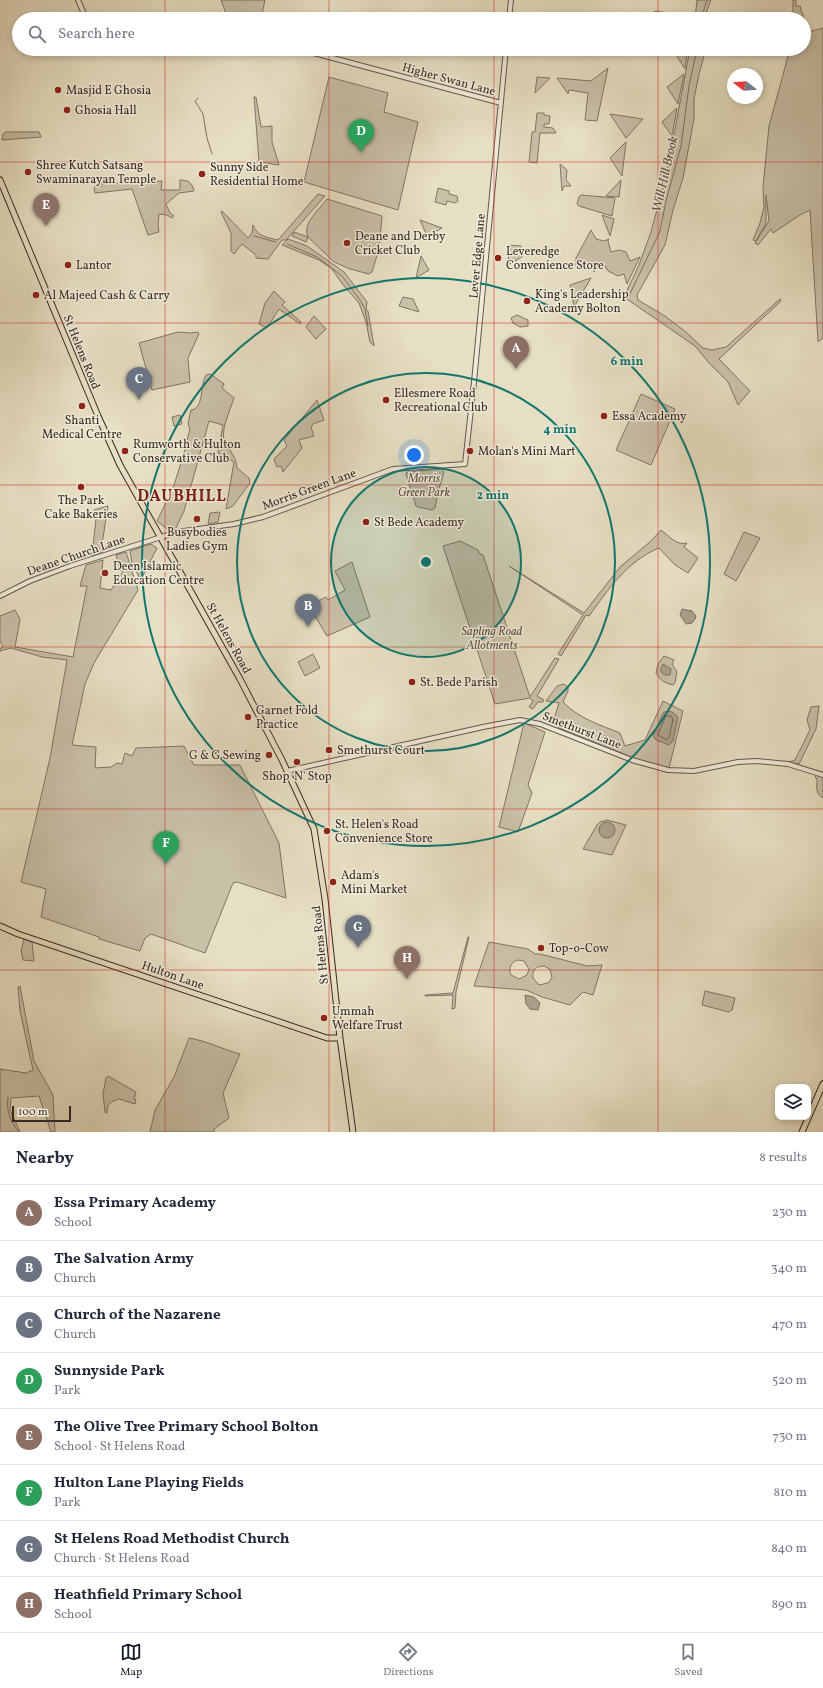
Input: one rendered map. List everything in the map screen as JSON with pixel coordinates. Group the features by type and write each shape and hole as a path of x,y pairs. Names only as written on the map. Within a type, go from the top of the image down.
{"main road":[{"name":"St Helens Road","path":"0,180 98,416 124,472 235,668 310,820 317,841 329,924 340,1038 353,1132"},
{"name":"Hulton Lane","path":"0,926 18,934 327,1038 340,1038"},
{"path":"802,1132 823,1084"}],"street":[{"path":"78,0 83,12"},
{"path":"510,12 511,0"},
{"name":"Higher Swan Lane","path":"325,56 501,103"},
{"name":"Lever Edge Lane","path":"464,464 474,382 505,56"},
{"name":"Morris Green Lane","path":"161,538 177,532 234,524 263,517 393,469 464,464"},
{"name":"Deane Church Lane","path":"0,596 30,581 70,566 161,538"},
{"name":"Smethurst Lane","path":"287,771 520,720 540,724 632,760 668,770 694,771 738,762 757,761 793,765 823,775"}],"green space":[{"path":"221,0 265,0 262,12 225,12"},
{"path":"697,0 711,0 706,12 696,12"},
{"path":"793,0 796,0 796,6 800,6 802,12 793,12"},
{"path":"823,28 823,338 818,342 810,210 773,233 771,229 758,245 755,243 769,221 766,195 766,223 756,241 753,240 760,223 764,207 763,187 769,126 788,56 811,56 811,31"},
{"path":"677,56 687,56 685,69"},
{"path":"689,56 704,56 694,99 694,119 683,178 673,210 665,245 637,295 638,300 665,316 686,332 703,348 712,350 726,347 780,299 781,301 719,359 750,391 738,405 728,382 695,346 624,297 639,265 651,232 667,172"},
{"path":"608,68 597,121 585,120 588,93 569,90 568,94 557,78 591,81"},
{"path":"684,74 678,104 667,87"},
{"path":"329,77 388,93 384,112 418,122 398,210 304,182"},
{"path":"537,77 550,78 535,93"},
{"path":"254,97 256,97 261,127 272,126 272,142 279,165 259,162"},
{"path":"677,108 672,136 662,122"},
{"path":"537,113 544,113 544,115 550,116 549,124 544,124 544,127 553,128 556,133 540,133 537,163 529,162 532,132 535,132"},
{"path":"610,114 643,119 626,138"},
{"path":"6,132 39,132 41,137 2,140 3,134"},
{"path":"626,142 622,176 610,158"},
{"path":"560,164 567,170 566,180 571,186 564,186 562,191"},
{"path":"180,180 190,182 194,191 179,193 166,204 170,213 174,216 172,218 167,215 159,214 159,232 148,235 132,189 95,193 94,188 97,184 162,181 161,190 180,190"},
{"path":"621,180 619,197 606,196"},
{"path":"438,188 449,191 449,194 457,196 458,201 455,203 447,201 446,205 435,202"},
{"path":"318,194 325,196 286,240 282,240 268,259 256,258 256,255 242,244 234,254 231,251 231,233 221,212 222,211 248,238 252,233 253,225 260,234 278,240"},
{"path":"581,195 615,198 612,216 579,206 577,204"},
{"name":"Deane and Derby Cricket Club","path":"327,199 382,216 379,249 372,272 369,274 350,269 334,262 308,237 307,227 309,222"},
{"path":"602,215 614,219 610,236"},
{"path":"420,220 442,228 427,236"},
{"path":"591,230 596,239 604,241 609,239 608,241 611,252 619,250 626,252 630,261 640,257 627,284 624,274 618,276 608,271 605,266 597,267 594,272 592,264 576,268 576,258"},
{"path":"294,232 308,237 306,242 292,236"},
{"path":"288,239 307,246 344,272 367,302 366,310 368,311 374,346 370,342 366,322 359,303 331,268 319,260 282,245"},
{"path":"509,245 521,246 522,257 508,265"},
{"path":"421,256 429,270 416,278"},
{"path":"591,278 574,307 570,285"},
{"path":"274,291 285,302 282,305 301,322 300,324 279,309 267,328 259,324 265,303"},
{"path":"403,297 413,299 419,312 399,306"},
{"path":"517,315 528,320 528,326 520,327 513,323 511,318"},
{"path":"314,316 326,329 316,339 306,327"},
{"path":"178,332 198,332 199,334 188,358 190,382 152,390 139,343"},
{"path":"210,374 224,384 222,388 234,398 225,424 223,435 227,446 235,458 237,468 249,478 250,483 233,506 226,509 234,462 218,453 223,425 209,421 184,511 176,528 167,529 157,521 173,488 182,460 190,429 188,424 191,410 198,406 204,379 206,375"},
{"path":"641,394 675,409 651,465 616,450"},
{"path":"317,400 324,420 313,424 311,427 314,436 299,440 302,448 283,472 281,466 277,467 274,459 287,446 284,440"},
{"path":"180,415 182,424 174,426 172,417"},
{"name":"Morris Green Park","path":"442,469 444,472 435,508 432,510 416,506 406,474 407,472"},
{"path":"108,506 102,544 103,552 92,556 96,519 93,516 94,510"},
{"path":"220,512 218,522 208,524 210,513"},
{"path":"661,530 676,542 683,544 687,543 684,547 698,558 688,573 675,565 659,548 637,560 619,577 589,616 586,615 561,656 558,654 583,615 509,566 584,613 620,567 651,541"},
{"path":"744,532 760,538 736,581 724,574"},
{"name":"Sapling Road Allotments","path":"460,541 478,550 480,554 483,555 530,697 555,658 559,659 537,696 544,700 543,702 538,702 533,709 529,707 533,701 530,698 495,704 443,546"},
{"path":"151,544 157,548 150,562 151,564 140,579 132,563 130,551"},
{"path":"126,552 138,590 94,663 85,684 72,745 96,747 95,768 111,767 117,763 122,764 125,753 132,756 136,748 184,746 194,765 240,765 279,843 286,898 237,882 233,883 205,953 151,934 145,938 140,951 99,939 99,937 41,917 46,889 21,882 50,758 67,660 42,657 11,648 0,651 3,647 0,641 0,616 15,610 20,619 15,647 73,657 87,586 80,586 86,565 103,560 100,588 111,590 124,570 120,570 116,555"},
{"path":"352,562 370,617 327,636 309,606 326,597 328,600 345,590 335,571"},
{"path":"313,654 320,668 305,676 298,662"},
{"path":"664,656 674,660 672,664 677,672 675,683 673,685 663,681 656,673 658,664"},
{"path":"564,684 568,687 568,691 563,702 582,717 620,733 625,746 645,740 663,701 683,711 669,768 639,760 559,728 554,719 559,703 546,701 557,686"},
{"path":"819,706 816,729 799,764 789,762 795,760 810,730 807,720 811,707"},
{"path":"524,723 545,732 528,785 532,793 518,832 499,827"},
{"path":"817,775 823,778 823,798 817,790 817,779 815,777"},
{"path":"607,820 626,825 612,855 583,849 597,825 600,822"},
{"path":"468,937 456,992 455,1008 452,1009 453,995 425,995 453,993"},
{"path":"24,939 32,942 34,961 23,960 21,951"},
{"path":"489,942 528,949 535,954 587,966 602,965 593,995 583,992 570,1005 542,997 526,990 474,986","holes":["518,960 524,961 529,969 527,975 519,979 511,975 510,970 512,964","544,966 550,969 552,978 548,983 539,985 533,978 533,973 537,968"]},
{"path":"20,986 34,1061 53,1095 55,1132 51,1132 39,1096 11,1098 10,1110 20,1132 0,1132 0,1069 26,1073 33,1070 20,1011 18,987"},
{"path":"705,991 735,998 732,1010 729,1012 702,1005"},
{"path":"189,1038 240,1054 223,1093 229,1118 214,1129 214,1132 150,1132 155,1110 174,1077"},
{"path":"108,1076 136,1092 134,1099 136,1100 135,1104 119,1099 110,1103 107,1113 105,1112 103,1094 106,1078"}],"water":[{"path":"682,609 692,611 696,616 692,623 686,624 680,615"},
{"path":"663,664 671,669 670,675 665,675 661,672 661,667"},
{"path":"667,711 672,712 678,717 673,741 669,745 656,740 653,736 663,713"},
{"path":"607,822 614,827 615,830 610,837 607,838 600,833 599,830 604,823"},
{"path":"525,995 534,997 540,1003 538,1010 530,1009 526,1004"}],"waterway":[{"name":"Will Hill Brook","path":"703,12 707,0"},
{"name":"Will Hill Brook","path":"628,298 660,231 666,201 681,146 689,86 695,56"},
{"path":"198,98 195,101 203,114 207,138 212,154"},
{"path":"254,236 276,242"},
{"path":"287,244 317,257 342,276 365,309 368,326"},
{"path":"8,1097 9,1116 19,1132"}],"place":[{"name":"Masjid E Ghosia","path":"58,90"},
{"name":"Ghosia Hall","path":"67,110"},
{"name":"Sunnyside Park","path":"361,152"},
{"name":"Shree Kutch Satsang Swaminarayan Temple","path":"28,172"},
{"name":"Sunny Side Residential Home","path":"202,174"},
{"name":"The Olive Tree Primary School Bolton","path":"46,226"},
{"name":"Deane and Derby Cricket Club","path":"347,243"},
{"name":"Leveredge Convenience Store","path":"498,258"},
{"name":"Lantor","path":"68,265"},
{"name":"Al Majeed Cash & Carry","path":"36,295"},
{"name":"King's Leadership Academy Bolton","path":"527,301"},
{"name":"Essa Primary Academy","path":"516,369"},
{"name":"Church of the Nazarene","path":"139,400"},
{"name":"Ellesmere Road Recreational Club","path":"386,400"},
{"name":"Shanti Medical Centre","path":"82,406"},
{"name":"Essa Academy","path":"604,416"},
{"name":"Rumworth & Hulton Conservative Club","path":"125,451"},
{"name":"Molan's Mini Mart","path":"470,451"},
{"name":"The Park Cake Bakeries","path":"81,487"},
{"name":"Busybodies Ladies Gym","path":"197,519"},
{"name":"St Bede Academy","path":"366,522"},
{"name":"Deen Islamic Education Centre","path":"105,573"},
{"name":"The Salvation Army","path":"308,627"},
{"name":"St. Bede Parish","path":"412,682"},
{"name":"Garnet Fold Practice","path":"248,717"},
{"name":"Smethurst Court","path":"329,750"},
{"name":"G & G Sewing","path":"269,755"},
{"name":"Shop 'N' Stop","path":"297,762"},
{"name":"St. Helen's Road Convenience Store","path":"327,831"},
{"name":"Hulton Lane Playing Fields","path":"166,864"},
{"name":"Adam's Mini Market","path":"333,882"},
{"name":"St Helens Road Methodist Church","path":"358,948"},
{"name":"Top-o-Cow","path":"541,948"},
{"name":"Heathfield Primary School","path":"407,979"},
{"name":"Ummah Welfare Trust","path":"324,1018"}],"district":[{"name":"DAUBHILL","path":"182,495"}]}
